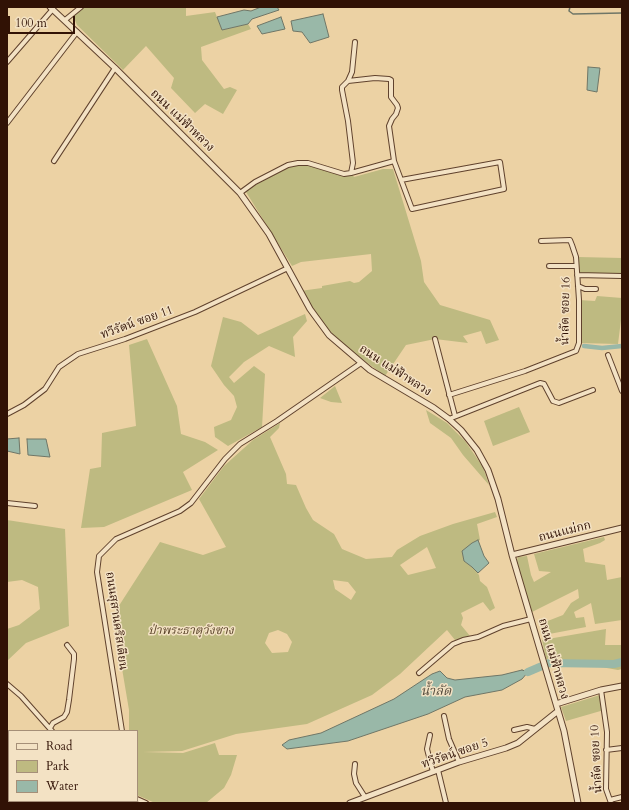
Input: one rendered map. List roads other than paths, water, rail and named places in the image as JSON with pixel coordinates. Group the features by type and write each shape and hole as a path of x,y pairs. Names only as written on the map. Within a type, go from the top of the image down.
{"street":[{"path":"65,20 81,7"},
{"path":"7,62 52,8"},
{"name":"ถนน แม่ฟ้าหลวง","path":"52,8 115,68 240,193 265,227 322,328 336,342 361,362 449,419 466,435 476,450 488,470 498,499 512,555 566,741 578,803"},
{"path":"7,123 77,32"},
{"path":"351,173 353,163 348,121 342,90 352,72 355,42"},
{"path":"54,161 115,68"},
{"path":"348,81 375,78 391,80 391,97 392,101 398,108 389,126 394,161 401,180 412,209 504,189 500,162 401,180"},
{"path":"240,193 255,182 288,165 308,163 344,174 394,161"},
{"name":"น้ำลัด ซอย 16","path":"449,395 525,371 576,351 579,343 576,257 570,240 541,241"},
{"path":"549,266 576,266"},
{"name":"ทวีรัตน์ ซอย 11","path":"7,414 24,405 45,389 59,367 78,354 125,339 195,312 288,268"},
{"path":"577,275 622,276"},
{"path":"578,286 585,289 596,289"},
{"path":"435,339 455,416"},
{"path":"608,355 622,391"},
{"name":"ถนนสุสานคริสเตียน","path":"122,730 97,572 99,556 116,539 180,511 191,503 225,459 240,444 277,421 361,362"},
{"path":"449,419 540,383 544,384 553,401 559,403 593,390"},
{"path":"7,503 35,506"},
{"name":"ถนนแม่กก","path":"512,555 622,528"},
{"path":"419,673 453,644 478,637 503,626 531,619"},
{"path":"51,730 53,723 64,717 70,700 74,654 67,645"},
{"path":"7,684 21,696 51,730"},
{"path":"556,704 601,690 622,686"},
{"name":"น้ำลัด ซอย 10","path":"601,690 607,732 606,789 610,801"},
{"name":"ทวีรัตน์ ซอย 5","path":"350,803 459,762 518,743 558,711"},
{"path":"444,716 449,739 459,762"},
{"path":"514,730 527,727 535,729"},
{"path":"430,735 427,749 446,803"},
{"path":"606,750 622,748"},
{"path":"355,764 354,774 356,783 365,797"},
{"path":"610,801 622,797"}],"water":[{"path":"261,7 277,7 279,10 252,19 248,24 222,30 217,17 244,10 251,11"},
{"path":"323,14 329,37 310,43 302,32 293,31 291,21"},
{"path":"281,17 285,29 262,34 257,26"},
{"path":"588,67 600,68 597,92 587,90"},
{"path":"19,438 20,454 7,451 7,439"},
{"path":"27,439 46,439 50,457 28,455"},
{"path":"478,540 484,556 489,563 478,573 464,561 462,551"},
{"name":"น้ำลัด","path":"522,670 528,672 522,679 502,690 465,697 428,714 348,741 287,749 282,745 289,740 321,733 394,699 432,674 440,671 447,678 455,680 502,675"}],"waterway":[{"path":"570,7 569,11 573,14 622,13"},
{"path":"584,346 602,348 622,346"},
{"name":"น้ำลัด","path":"528,672 549,663 614,664 622,662"}],"park label":[{"name":"ป่าพระธาตุวังซาง","path":"191,631"}]}
